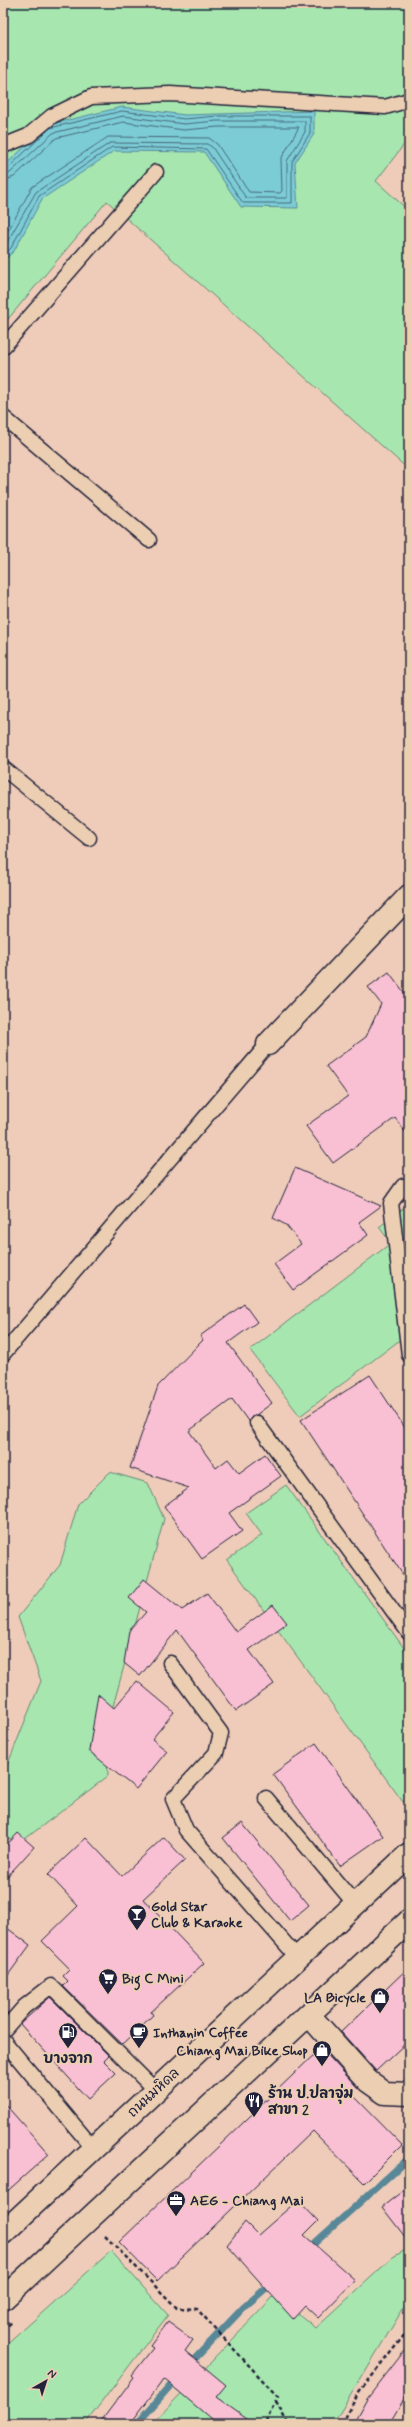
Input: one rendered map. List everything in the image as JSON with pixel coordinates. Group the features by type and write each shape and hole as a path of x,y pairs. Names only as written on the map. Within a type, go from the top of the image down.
{"main road":[{"path":"268,1044 409,896"},
{"name":"ถนนมหิดล","path":"3,2233 409,1854"},
{"path":"3,2299 88,2218 409,1921"},
{"path":"309,2015 368,2081 385,2093 409,2094"}],"lane":[{"path":"3,146 28,136 52,116 91,97 170,94 385,107 409,100"},
{"path":"3,346 156,172"},
{"path":"3,417 149,540"},
{"path":"3,768 89,838"},
{"path":"3,1354 268,1044"},
{"path":"403,1186 391,1203 409,1355"},
{"path":"257,1423 409,1633"},
{"path":"170,1662 221,1733 216,1753 174,1799 186,1830 298,1958"},
{"path":"266,1798 355,1904"},
{"path":"3,2031 24,2007 52,1986 155,2090"},
{"path":"3,2040 93,2148"}],"path":[{"path":"88,2218 177,2308 197,2309 278,2397 265,2424"},
{"path":"342,2424 358,2394 409,2329"},
{"path":"276,2401 288,2424"}],"green space":[{"path":"3,3 409,3 409,138 376,181 409,211 409,470 107,201 8,319 3,314"},
{"path":"409,1204 409,1333 300,1416 250,1350 391,1243 379,1227"},
{"path":"110,1472 148,1483 164,1519 106,1732 108,1776 17,1845 3,1834 3,1776 41,1681 18,1617 60,1565 78,1504"},
{"path":"286,1485 409,1655 409,1797 403,1802 227,1560 262,1535 246,1513"},
{"path":"409,2248 409,2305 403,2309 333,2424 152,2424 275,2295 316,2328 393,2257"},
{"path":"111,2251 168,2315 85,2424 3,2424 3,2348"}],"water":[{"path":"122,107 185,115 314,111 314,134 295,163 298,208 241,207 204,152 114,151 42,199 14,251 3,261 3,167 48,125"}],"building":[{"path":"389,972 409,999 409,1137 395,1118 333,1163 306,1126 348,1096 326,1066 366,1037 381,1004 368,987"},
{"path":"295,1168 381,1206 359,1222 368,1235 293,1290 274,1264 301,1244 286,1225 273,1218"},
{"path":"244,1304 257,1322 228,1343 272,1403 248,1421 232,1399 189,1431 216,1468 228,1459 239,1473 265,1454 281,1476 229,1513 242,1531 202,1559 164,1506 189,1488 130,1468 158,1386 203,1340 200,1336"},
{"path":"370,1375 409,1434 409,1584 301,1420"},
{"path":"144,1579 182,1610 207,1593 236,1632 273,1605 287,1623 249,1650 274,1684 236,1711 177,1630 140,1676 124,1663 129,1631 146,1612 129,1598"},
{"path":"137,1681 174,1712 152,1739 167,1751 136,1789 89,1751 98,1694 114,1708"},
{"path":"316,1743 383,1836 340,1866 273,1774"},
{"path":"242,1823 309,1905 290,1921 223,1838"},
{"path":"18,1833 34,1847 3,1881 3,1849"},
{"path":"164,1837 185,1860 143,1899 204,1963 151,2012 153,2015 122,2044 63,1986 68,1981 63,1976 70,1969 42,1941 78,1906 48,1874 86,1838 122,1876"},
{"path":"3,1925 30,1945 3,1982"},
{"path":"409,1967 409,2040 376,2071 341,2032"},
{"name":"บางจาก","path":"50,1997 109,2056 104,2061 116,2073 88,2099 20,2024"},
{"path":"321,2048 358,2088 352,2094 402,2145 364,2183 313,2131 157,2281 119,2242"},
{"path":"3,2102 49,2154 3,2195"},
{"path":"409,2186 409,2242 382,2207"},
{"path":"298,2200 318,2221 304,2235 355,2280 318,2318 305,2306 293,2319 227,2245 245,2222 258,2235"},
{"path":"168,2322 193,2340 185,2351 226,2385 216,2397 254,2424 217,2424 164,2379 130,2424 99,2424 134,2377 132,2375 153,2348 150,2346"},
{"path":"409,2345 409,2390 389,2424 353,2424 367,2399"}],"waterway":[{"path":"307,2250 409,2158"},
{"path":"188,2366 243,2308 273,2282"},
{"path":"137,2424 177,2378"}],"place":[{"name":"Gold Star Club & Karaoke","path":"137,1931"},
{"name":"Big C Mini","path":"108,1995"},
{"name":"LA Bicycle","path":"380,2014"},
{"name":"บางจาก","path":"68,2049"},
{"name":"Inthanin Coffee","path":"139,2049"},
{"name":"Chiang Mai Bike Shop","path":"322,2067"},
{"name":"ร้าน ป.ปลาจุ่ม สาขา 2","path":"254,2118"},
{"name":"AEG - Chiang Mai","path":"176,2217"}]}
